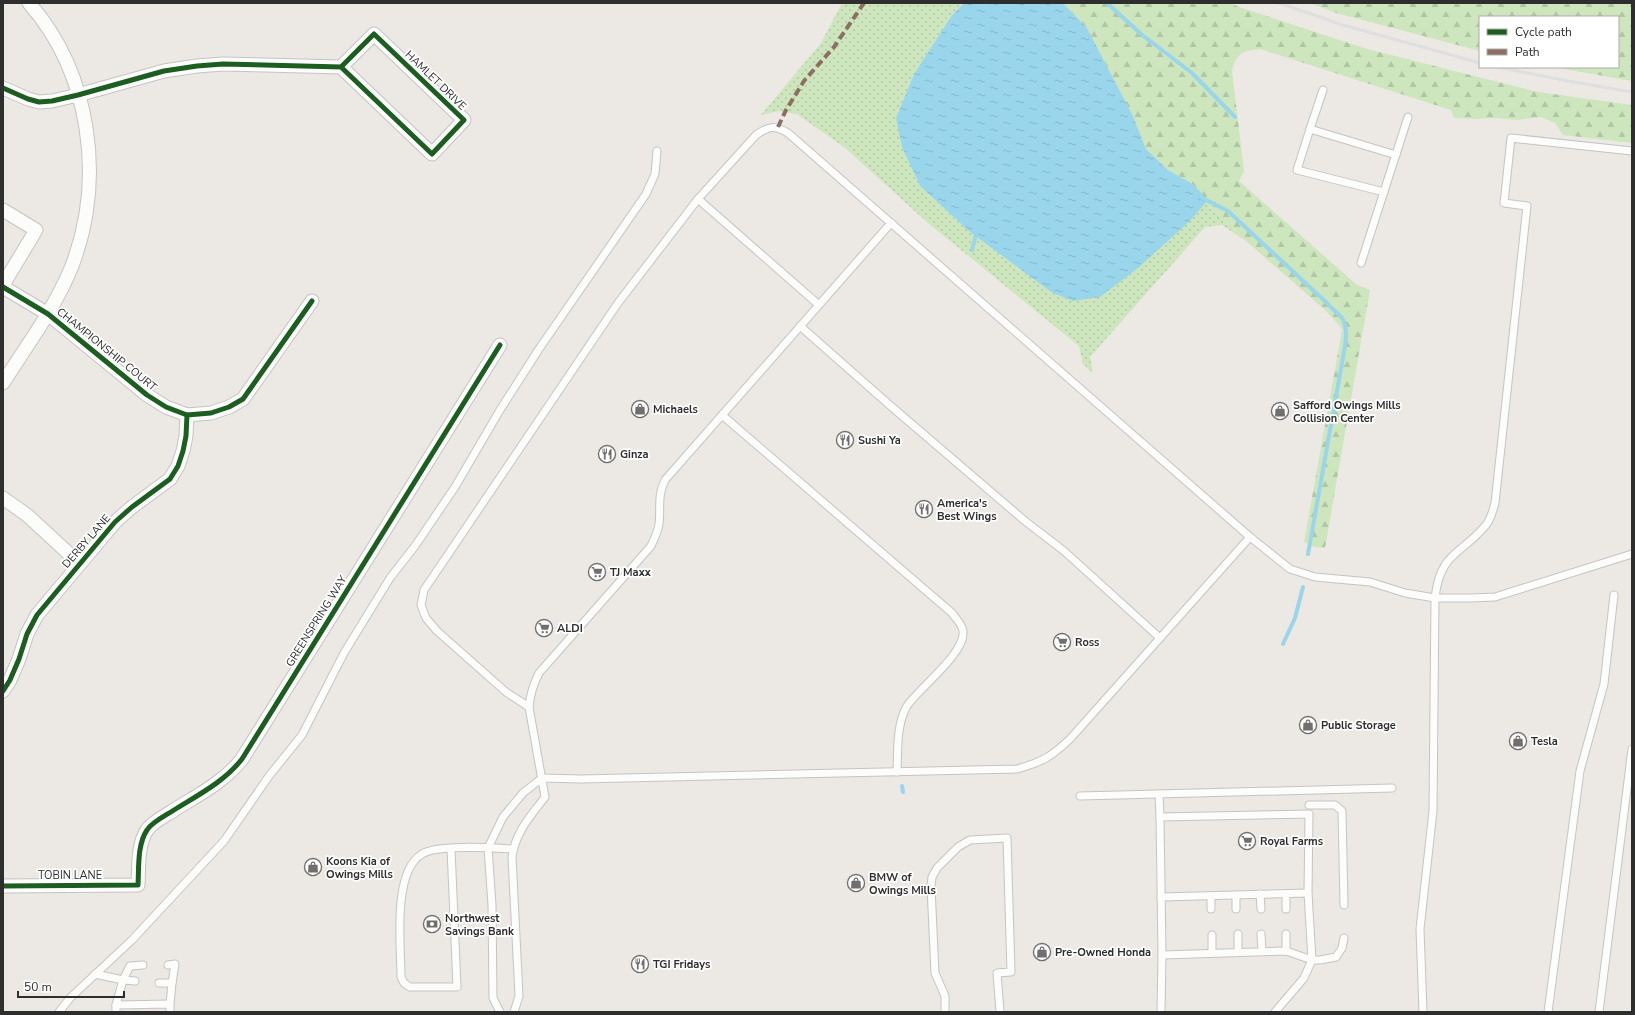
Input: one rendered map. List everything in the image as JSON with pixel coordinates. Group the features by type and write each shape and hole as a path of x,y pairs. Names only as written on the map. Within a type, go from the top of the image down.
{"street":[{"path":"3,383 48,314 71,266 81,237 88,198 90,159 88,137 78,95 60,50 41,18 29,3"},
{"name":"HAMLET DRIVE","path":"374,34 464,120 432,154 342,67 374,34"},
{"path":"3,88 39,102 52,101 78,95 164,71 197,66 223,64 342,67"},
{"path":"3,210 36,230 3,286"},
{"name":"CHAMPIONSHIP COURT","path":"3,286 48,314 147,395 166,407 187,414 211,413 229,407 243,399 312,301"},
{"name":"GREENSPRING WAY","path":"138,885 142,843 147,830 158,821 220,781 233,770 242,758 500,345"},
{"name":"DERBY LANE","path":"3,691 10,680 27,634 37,615 79,563 115,522 132,507 170,479 178,466 183,451 186,436 187,414"},
{"path":"3,498 27,515 79,563"},
{"name":"TOBIN LANE","path":"3,886 138,885"}],"lane":[{"path":"1323,90 1297,170 1384,192"},
{"path":"1361,263 1408,117"},
{"path":"529,707 506,692 436,631 426,618 422,605 424,590 618,303 698,198 756,135 766,128 778,128 788,133 1250,538 1283,564 1298,573 1315,577 1370,582 1405,593 1435,598 1495,597 1632,554"},
{"path":"1310,129 1396,155"},
{"path":"1423,1012 1420,929 1433,811 1435,598 1440,572 1458,550 1475,537 1487,524 1495,502 1527,206 1504,204 1511,138 1632,152"},
{"path":"59,1012 70,998 132,940 224,841 269,776 302,735 344,654 390,578 415,546 455,487 539,349 646,194 655,174 657,151"},
{"path":"698,198 819,305"},
{"path":"514,1012 519,996 512,857 518,834 545,797 529,707 530,694 539,674 651,546 656,536 659,524 660,488 665,480 890,223"},
{"path":"800,326 1018,515 1064,551 1160,638"},
{"path":"722,415 952,613 960,623 963,632 961,642 955,652 942,669 917,693 907,706 900,731 897,772"},
{"path":"500,1012 493,998 492,905 488,848 503,817 523,793 542,778 588,779 1017,769 1047,759 1070,739 1250,538"},
{"path":"1548,1012 1580,771 1604,684 1614,595"},
{"path":"1599,1012 1632,749"},
{"path":"1080,796 1392,788"},
{"path":"1275,1012 1304,978 1312,960 1308,893 1308,790"},
{"path":"1159,794 1162,897 1161,1012"},
{"path":"1309,805 1335,806 1342,811 1344,905"},
{"path":"1160,817 1309,814"},
{"path":"945,1012 945,996 935,974 931,887 932,877 937,868 958,847 970,840 1007,838 1011,972 997,973 1000,1012"},
{"path":"451,849 457,987 410,987 404,983 401,977 400,912 407,871 413,862 422,854 435,849 488,848 514,849"},
{"path":"1162,897 1308,893"},
{"path":"1260,894 1260,909"},
{"path":"1286,894 1286,909"},
{"path":"1236,895 1236,909"},
{"path":"1211,896 1211,909"},
{"path":"1212,934 1212,953"},
{"path":"1238,934 1238,952"},
{"path":"1261,934 1262,951"},
{"path":"1286,934 1286,950"},
{"path":"1162,955 1286,950 1312,960 1320,960 1336,957 1342,948 1344,938"},
{"path":"168,965 175,964 170,1012"},
{"path":"143,965 130,966 123,980 116,1008 170,1004"},
{"path":"95,974 135,981"},
{"path":"158,983 172,983"}],"green space":[{"path":"842,3 964,3 952,15 914,74 896,118 920,186 970,232 1051,292 1190,221 1206,201 1201,192 1246,241 1222,225 1205,227 1090,357 1093,373 1083,364 1079,346 928,223 844,147 797,114 778,111 761,115 821,43"},
{"path":"1063,3 1230,3 1367,49 1538,92 1632,105 1632,143 1563,135 1555,123 1541,117 1518,120 1495,118 1454,118 1451,110 1260,49 1245,52 1238,57 1232,71 1244,171 1239,181 1356,284 1370,290 1325,548 1314,547 1304,542 1342,330 1325,310 1246,241 1191,183 1168,170 1146,149 1133,116 1087,28"},
{"path":"1310,3 1632,3 1632,81 1559,68 1619,68 1619,16 1479,16 1479,51 1336,13"}],"water":[{"path":"964,3 1063,3 1087,28 1133,116 1146,149 1168,170 1191,183 1201,192 1207,201 1190,221 1138,268 1100,297 1073,301 1051,292 970,232 920,186 902,147 896,118 914,74 952,15"}],"waterway":[{"path":"1107,3 1141,34 1192,73 1235,117"},
{"path":"1202,198 1228,211 1328,304 1342,318 1346,328 1345,346 1308,554"},
{"path":"972,250 977,231"},
{"path":"1283,644 1295,618 1303,587"},
{"path":"902,786 903,792"}],"railway":[{"path":"1279,3 1343,25 1479,63"},
{"path":"1503,68 1632,92"}],"marked path":[{"path":"778,127 786,110 804,81 834,47 864,3"}],"cycle path":[{"path":"3,88 39,102 52,101 78,95 164,71 197,66 223,64 341,67 432,154 464,120 374,34 341,67"},
{"path":"3,287 48,314 147,395 166,407 187,415 211,413 229,407 243,399 312,301"},
{"path":"3,886 138,885 140,850 147,830 159,819 219,781 242,759 500,345"},
{"path":"3,691 10,680 27,634 37,615 115,522 132,507 170,479 178,466 183,451 186,436 187,415"}],"place":[{"name":"Michaels","path":"640,409"},
{"name":"Safford Owings Mills Collision Center","path":"1280,411"},
{"name":"Sushi Ya","path":"845,440"},
{"name":"Ginza","path":"607,454"},
{"name":"America's Best Wings","path":"924,509"},
{"name":"TJ Maxx","path":"597,572"},
{"name":"ALDI","path":"544,628"},
{"name":"Ross","path":"1062,642"},
{"name":"Public Storage","path":"1308,725"},
{"name":"Tesla","path":"1518,741"},
{"name":"Royal Farms","path":"1247,841"},
{"name":"Koons Kia of Owings Mills","path":"313,867"},
{"name":"BMW of Owings Mills","path":"856,883"},
{"name":"Northwest Savings Bank","path":"432,924"},
{"name":"Pre-Owned Honda","path":"1042,952"},
{"name":"TGI Fridays","path":"640,964"}]}
